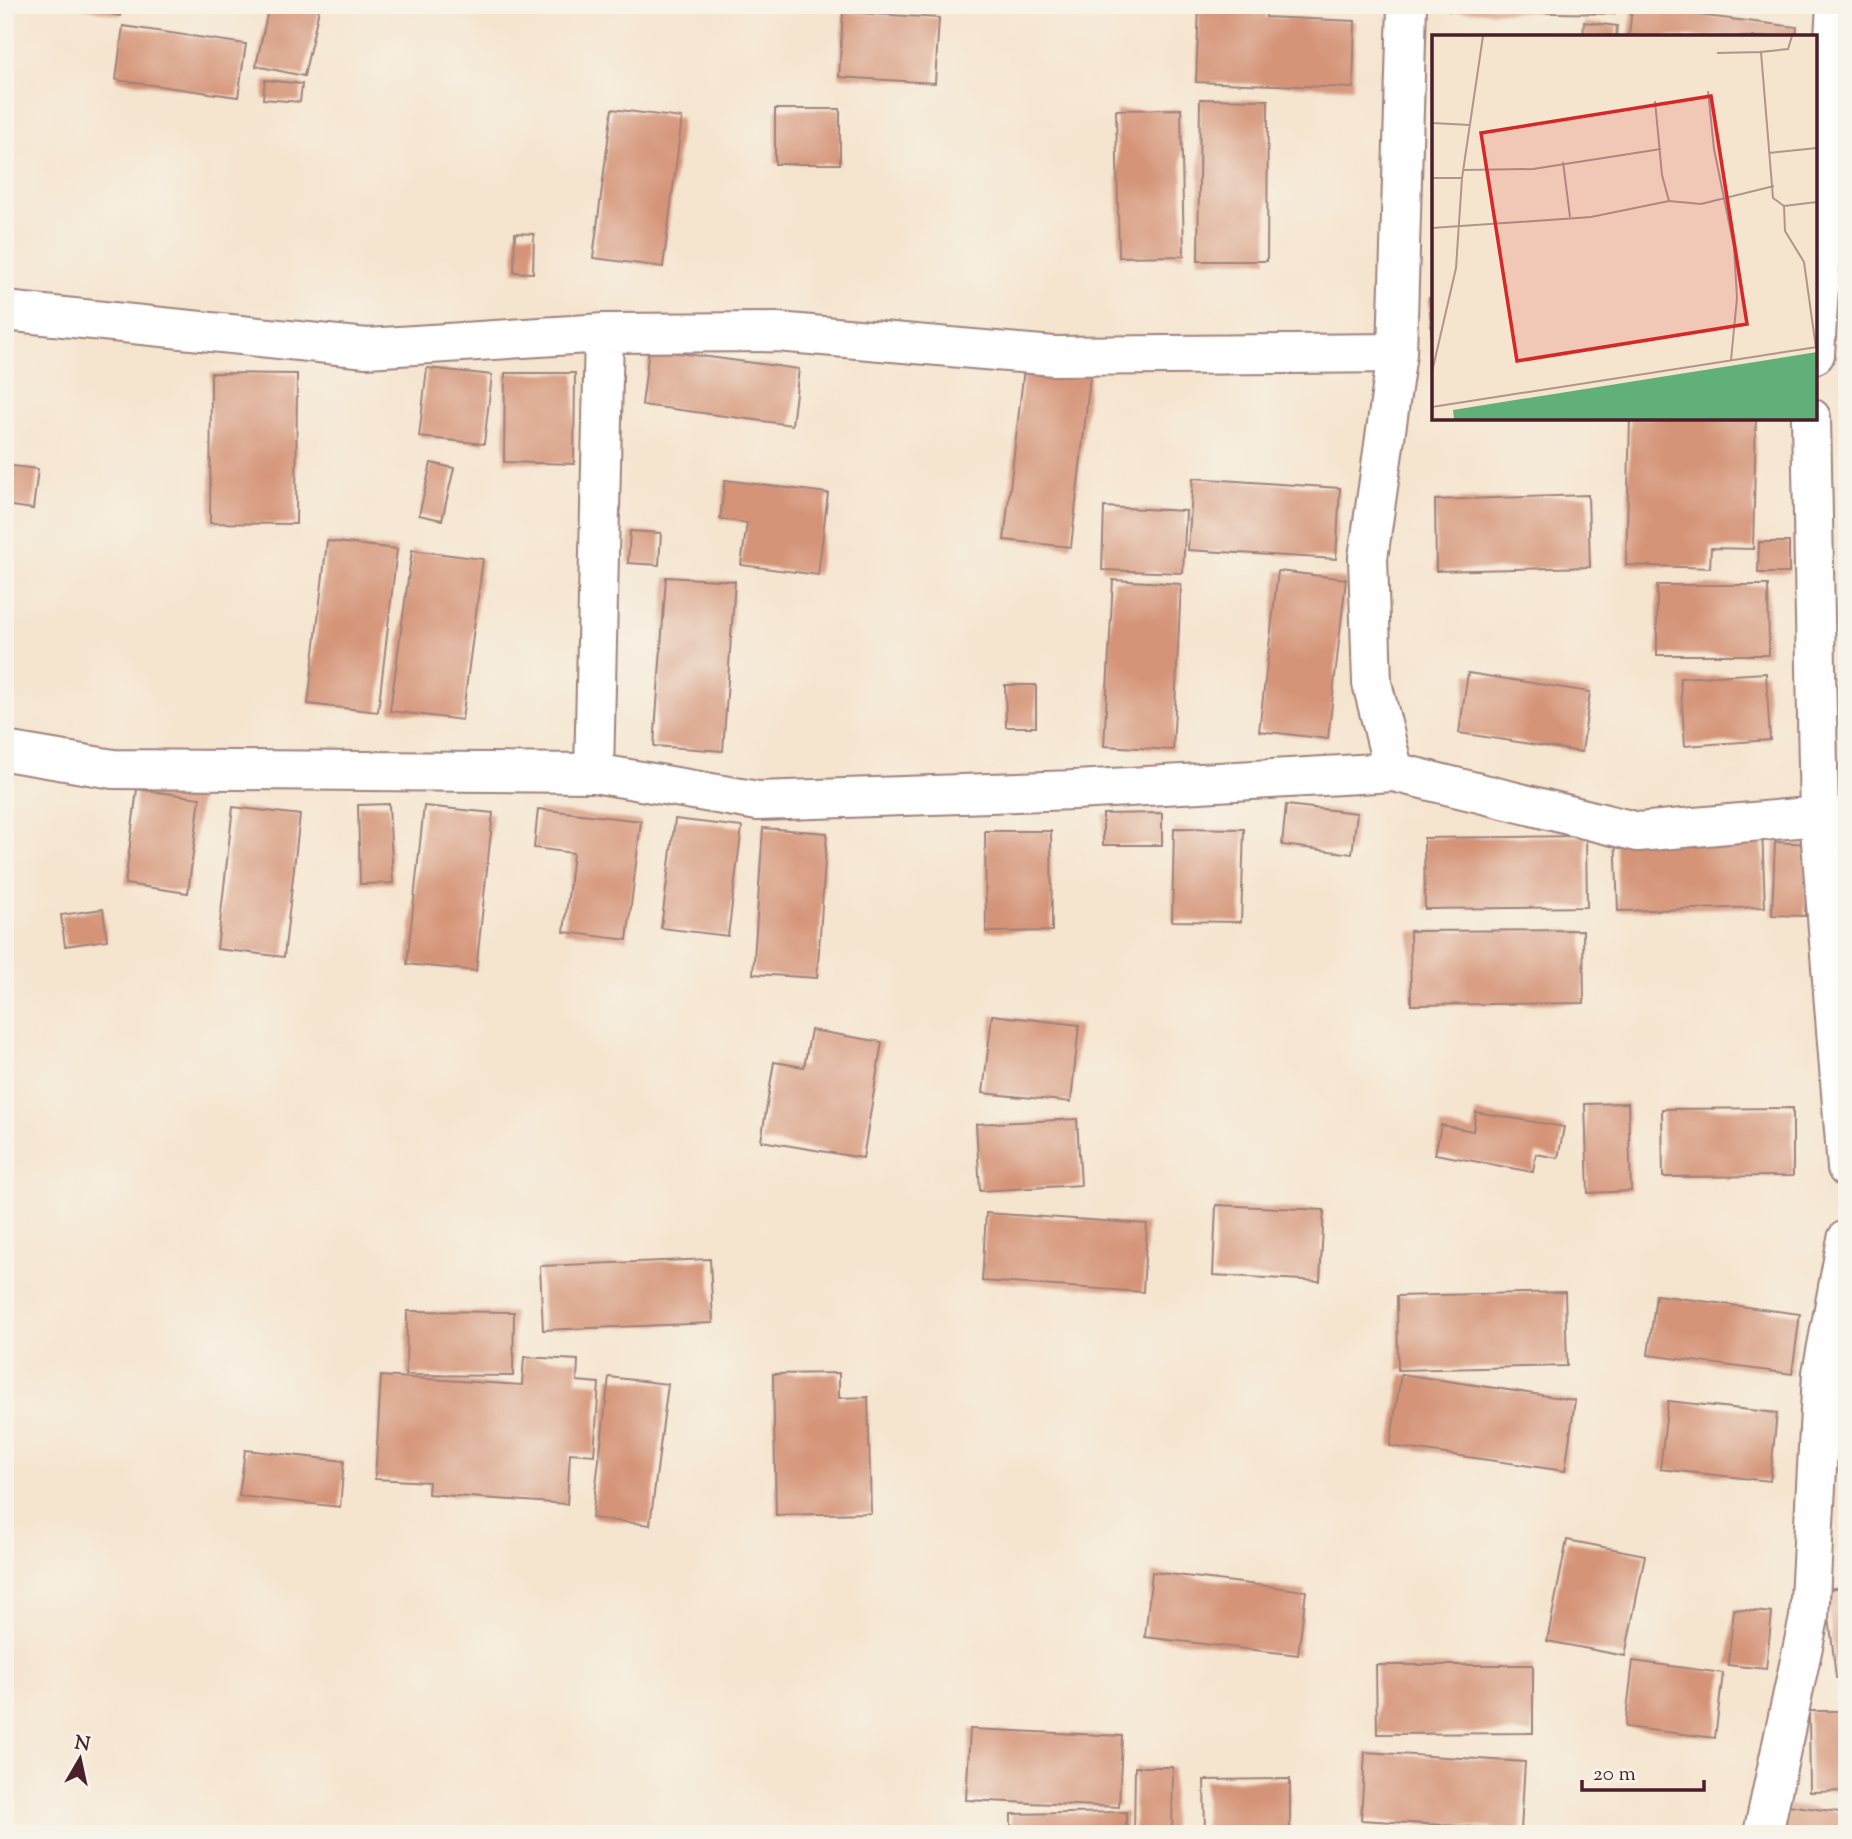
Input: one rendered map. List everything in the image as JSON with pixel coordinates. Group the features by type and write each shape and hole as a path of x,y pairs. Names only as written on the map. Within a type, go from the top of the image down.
{"street":[{"path":"1394,772 1372,683 1368,558 1397,353 1407,5"},
{"path":"1817,321 1836,5"},
{"path":"5,311 367,348 604,333 778,332 1054,356 1397,353"},
{"path":"594,773 604,333"},
{"path":"1811,420 1833,817 1847,1168"},
{"path":"5,751 113,769 594,773 758,801 1075,790 1394,772 1638,832 1833,817"},
{"path":"1763,1834 1809,1618 1822,1373 1847,1239"}],"building":[{"path":"72,5 122,5 120,16"},
{"path":"269,5 320,5 304,76 256,66"},
{"path":"1199,5 1266,5 1266,17 1355,21 1353,88 1196,82"},
{"path":"1448,5 1614,5 1614,14 1448,11"},
{"path":"1632,7 1797,27 1796,35 1629,35"},
{"path":"843,12 939,18 935,83 839,77"},
{"path":"1584,22 1617,26 1616,35 1583,35"},
{"path":"123,26 246,44 238,97 116,80"},
{"path":"265,80 302,84 300,102 263,99"},
{"path":"1200,99 1268,100 1267,261 1198,261"},
{"path":"612,109 682,118 663,267 593,258"},
{"path":"775,109 840,109 840,164 775,164"},
{"path":"1181,109 1184,256 1119,257 1116,110"},
{"path":"515,233 534,234 533,273 514,272"},
{"path":"1429,298 1432,298 1432,340"},
{"path":"649,349 799,369 792,425 642,405"},
{"path":"1025,360 1091,368 1071,547 1004,540"},
{"path":"427,368 492,375 484,444 419,437"},
{"path":"211,373 297,374 296,524 210,523"},
{"path":"505,373 575,373 574,464 504,462"},
{"path":"1630,420 1756,420 1753,549 1711,548 1710,568 1626,565"},
{"path":"431,463 454,468 442,520 419,515"},
{"path":"5,465 38,469 33,509 5,505"},
{"path":"1193,478 1340,488 1336,559 1188,550"},
{"path":"725,480 828,493 818,575 741,565 747,523 720,519"},
{"path":"1588,495 1590,567 1436,571 1435,500"},
{"path":"1104,507 1186,511 1183,573 1102,570"},
{"path":"630,531 661,533 659,565 628,563"},
{"path":"327,541 397,549 378,712 308,704"},
{"path":"1759,542 1789,542 1789,573 1758,573"},
{"path":"412,550 483,559 462,720 390,711"},
{"path":"1278,571 1346,579 1328,739 1259,731"},
{"path":"666,577 735,581 723,751 654,746"},
{"path":"1113,580 1181,584 1173,750 1104,746"},
{"path":"1657,585 1768,585 1769,655 1657,655"},
{"path":"1468,673 1590,692 1582,752 1459,733"},
{"path":"1766,673 1770,740 1685,746 1680,678"},
{"path":"1005,685 1036,685 1036,727 1006,727"},
{"path":"137,789 200,798 188,893 125,884"},
{"path":"389,804 393,883 360,884 358,805"},
{"path":"1286,805 1357,813 1352,854 1282,845"},
{"path":"424,806 493,813 476,971 407,964"},
{"path":"233,807 300,815 284,957 217,949"},
{"path":"538,809 641,821 627,940 564,932 573,853 534,848"},
{"path":"1162,813 1162,845 1103,845 1103,814"},
{"path":"675,819 742,827 728,936 661,928"},
{"path":"763,828 827,833 817,978 753,974"},
{"path":"1174,828 1244,829 1241,922 1172,921"},
{"path":"1762,829 1765,907 1618,911 1615,834"},
{"path":"985,831 1051,831 1052,931 986,932"},
{"path":"1586,836 1587,907 1425,909 1424,838"},
{"path":"1775,842 1808,844 1805,916 1772,915"},
{"path":"103,909 107,940 65,946 61,915"},
{"path":"1583,930 1584,1003 1411,1005 1410,931"},
{"path":"992,1015 1079,1025 1071,1102 983,1093"},
{"path":"811,1030 882,1042 863,1158 761,1141 774,1062 804,1067"},
{"path":"1628,1103 1631,1191 1588,1193 1585,1104"},
{"path":"1793,1108 1793,1176 1663,1177 1662,1109"},
{"path":"1476,1112 1564,1127 1558,1158 1536,1154 1533,1172 1435,1154 1441,1125 1473,1131"},
{"path":"1077,1119 1081,1185 980,1191 976,1124"},
{"path":"1216,1205 1324,1210 1320,1281 1213,1275"},
{"path":"986,1213 1147,1224 1143,1292 982,1281"},
{"path":"710,1259 713,1323 543,1330 540,1266"},
{"path":"1565,1292 1567,1366 1398,1370 1397,1296"},
{"path":"1656,1295 1800,1314 1792,1374 1648,1355"},
{"path":"407,1311 514,1312 513,1376 406,1375"},
{"path":"524,1357 578,1360 577,1381 599,1383 594,1455 570,1453 567,1504 428,1494 429,1482 375,1479 381,1376 522,1385"},
{"path":"839,1373 839,1398 868,1397 871,1513 776,1515 773,1374"},
{"path":"1401,1374 1575,1400 1565,1471 1390,1446"},
{"path":"609,1377 668,1384 650,1525 592,1518"},
{"path":"1668,1401 1777,1413 1770,1481 1660,1469"},
{"path":"245,1450 344,1461 340,1507 239,1496"},
{"path":"1567,1540 1645,1555 1625,1656 1547,1641"},
{"path":"1152,1572 1306,1591 1298,1655 1145,1637"},
{"path":"1847,1587 1847,1677 1836,1678 1826,1589"},
{"path":"1734,1609 1772,1613 1766,1669 1728,1665"},
{"path":"1633,1661 1723,1673 1715,1738 1625,1727"},
{"path":"1376,1665 1533,1665 1533,1733 1377,1734"},
{"path":"1809,1711 1847,1711 1847,1791 1810,1792"},
{"path":"970,1729 1122,1736 1119,1807 966,1800"},
{"path":"1365,1752 1525,1762 1521,1830 1361,1820"},
{"path":"1135,1767 1173,1767 1172,1834 1134,1834"},
{"path":"1290,1779 1290,1834 1205,1834 1204,1780"},
{"path":"1788,1805 1847,1813 1847,1834 1785,1834"},
{"path":"1126,1812 1126,1834 1011,1834 1011,1814"}]}
